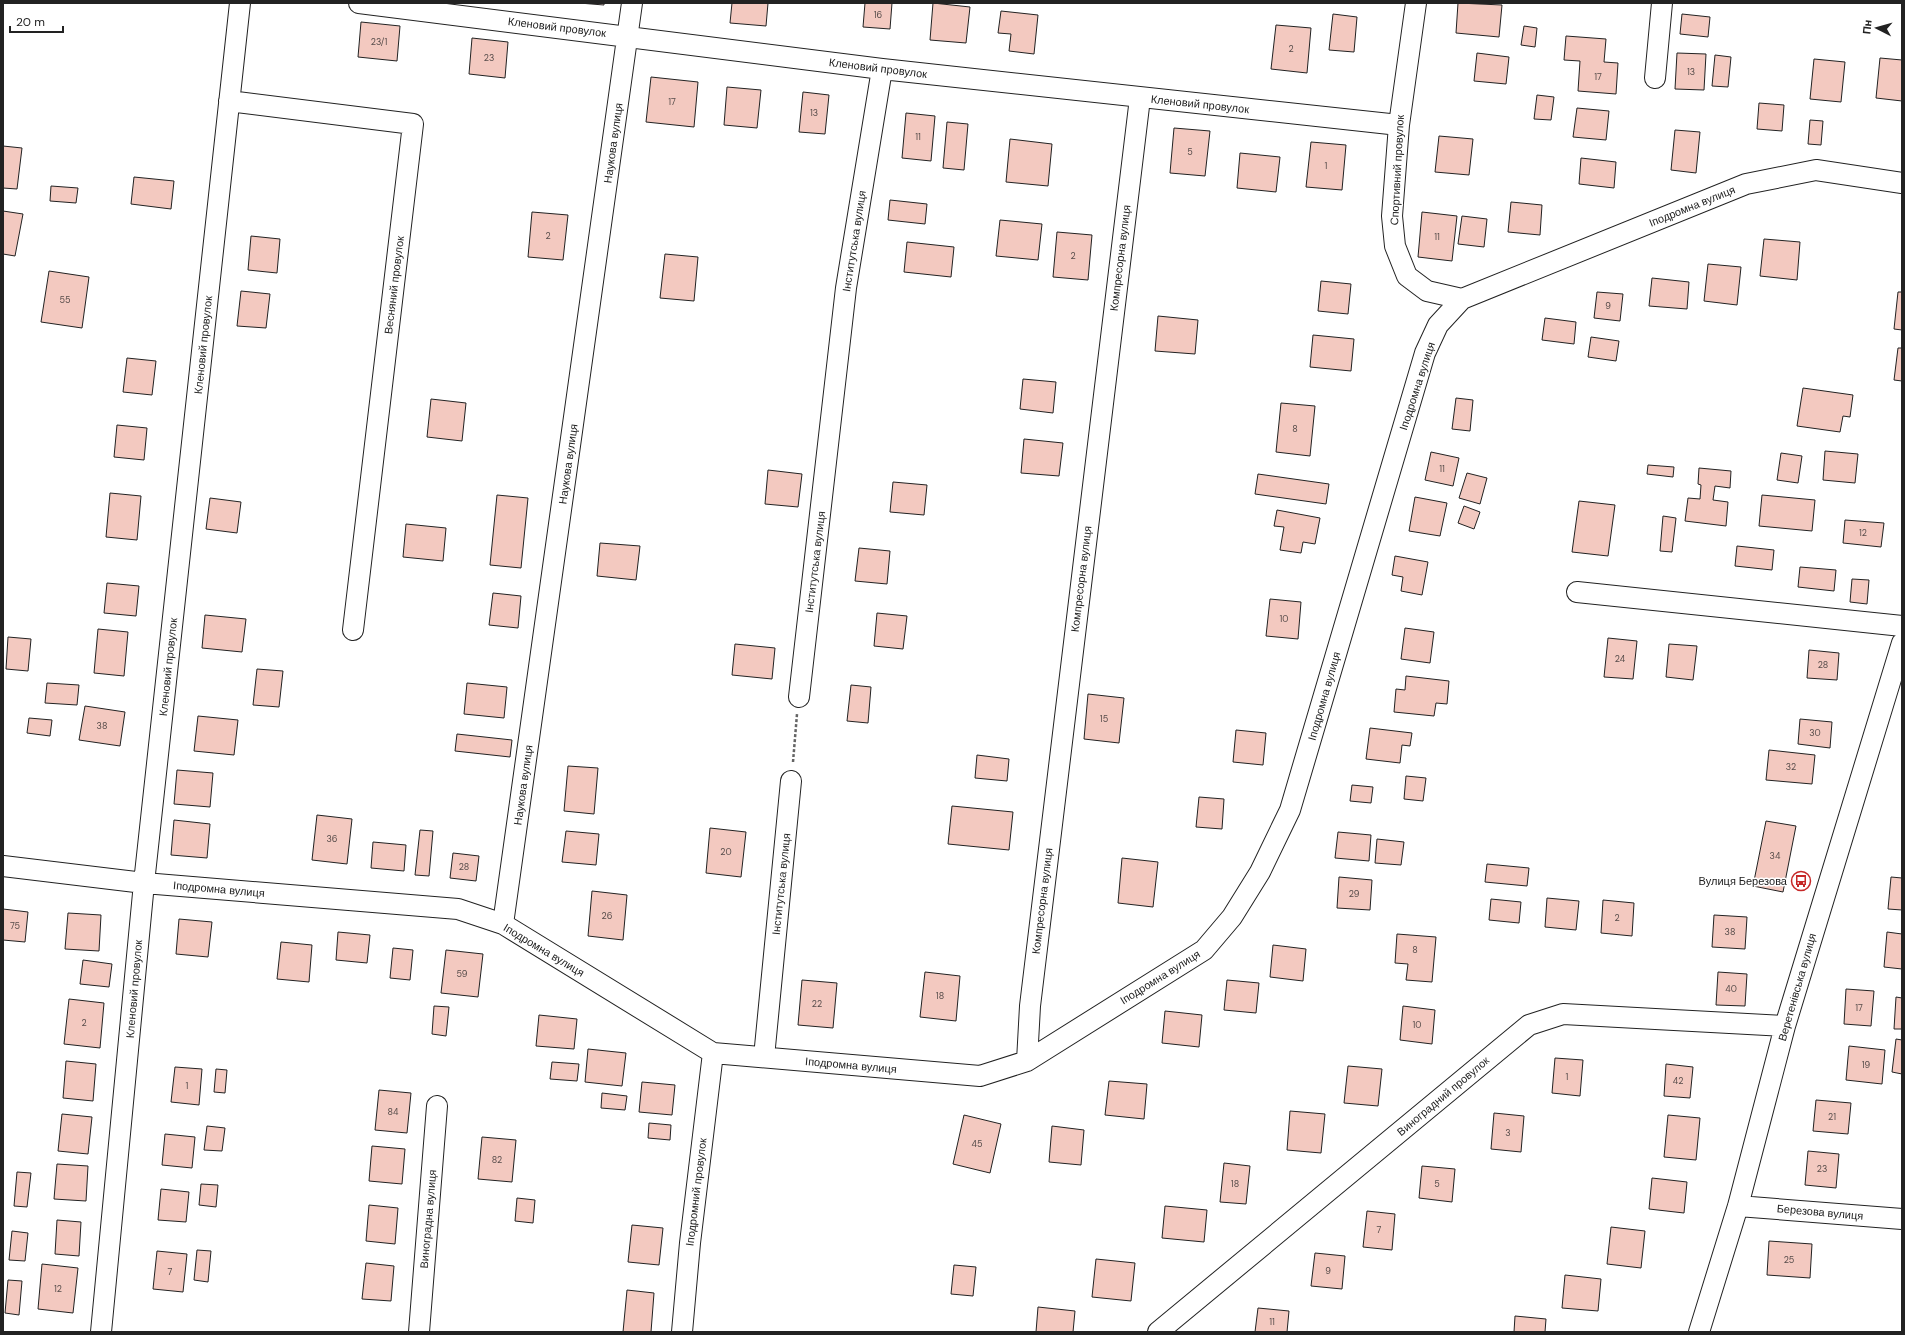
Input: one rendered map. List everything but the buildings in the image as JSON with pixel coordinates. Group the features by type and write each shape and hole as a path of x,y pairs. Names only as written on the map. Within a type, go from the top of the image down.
{"street":[{"name":"Кленовий провулок","path":"101,1332 144,883 240,3"},
{"name":"Кленовий провулок","path":"359,3 882,69 1140,98 1398,124"},
{"name":"Наукова вулиця","path":"503,924 632,3"},
{"name":"Спортивний провулок","path":"1416,3 1398,124 1392,216 1395,246 1407,276 1427,291 1462,299"},
{"path":"1655,78 1662,3"},
{"name":"Інститутська вулиця","path":"799,697 846,288 882,69"},
{"name":"Компресорна вулиця","path":"1027,1061 1031,998 1140,98"},
{"name":"Весняний провулок","path":"229,101 413,124 353,630"},
{"name":"Іподромна вулиця","path":"3,866 144,883 458,909 503,924 713,1053 980,1076 1027,1061 1204,950 1232,917 1260,872 1290,810 1425,353 1438,326 1462,299 1746,184 1816,170 1902,183"},
{"path":"1577,592 1902,626"},
{"name":"Веретенівська вулиця","path":"1699,1332 1738,1206 1785,1026 1902,643"},
{"name":"Інститутська вулиця","path":"764,1057 791,781"},
{"name":"Виноградний провулок","path":"1158,1332 1529,1025 1563,1014 1785,1026"},
{"name":"Іподромний провулок","path":"682,1332 690,1243 713,1053"},
{"name":"Виноградна вулиця","path":"419,1332 437,1106"},
{"name":"Березова вулиця","path":"1738,1206 1902,1220"}],"path":[{"path":"791,781 799,697"}],"place":[{"name":"Вулиця Березова","path":"1801,881"}]}
